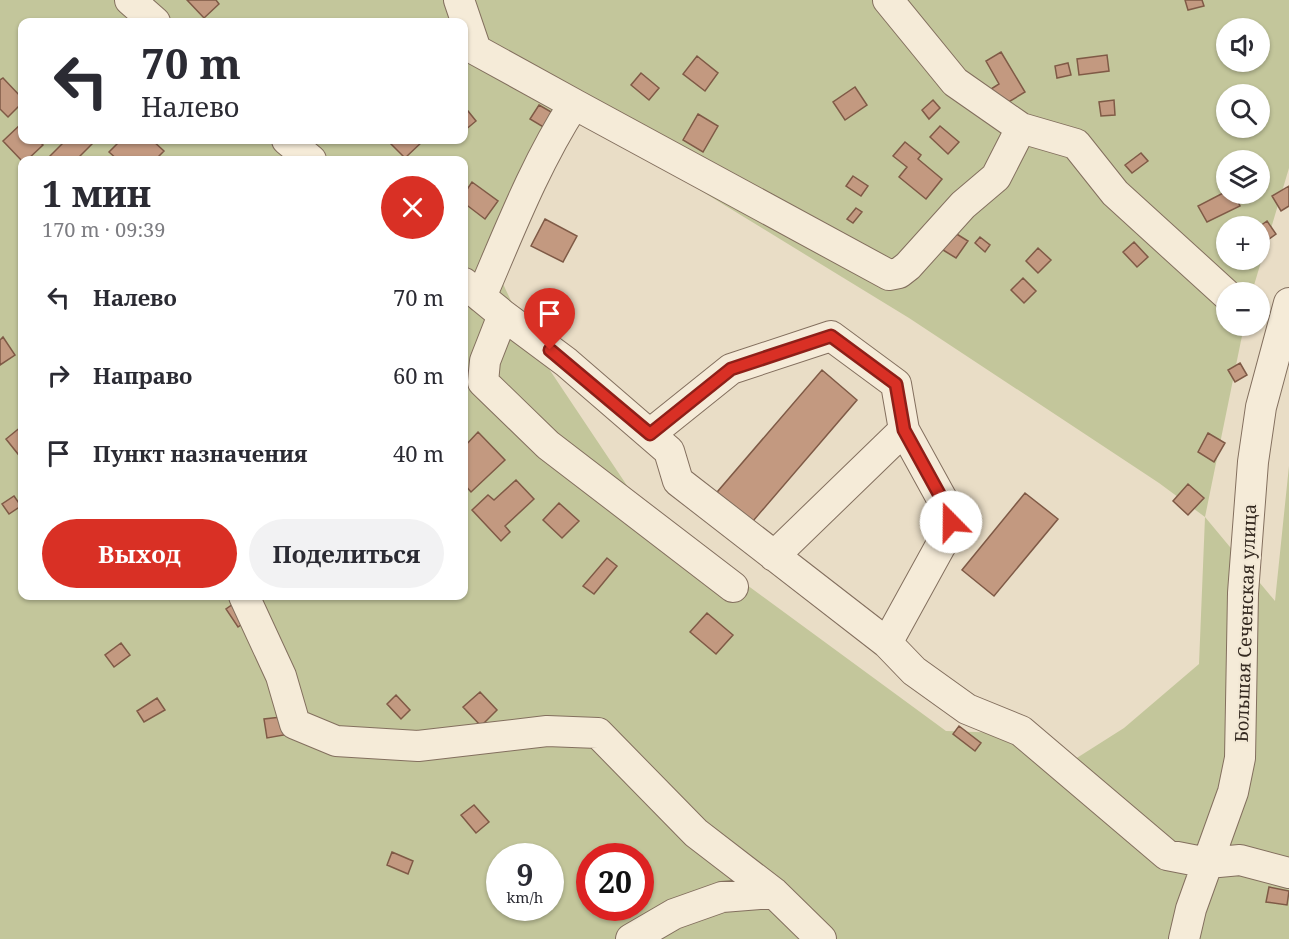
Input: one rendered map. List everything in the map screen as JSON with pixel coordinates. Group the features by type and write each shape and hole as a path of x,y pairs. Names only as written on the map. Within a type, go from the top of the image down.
{"street":[{"path":"130,0 150,18"},
{"path":"459,0 465,18"},
{"path":"888,0 955,82 1022,128 1076,144 1115,193 1216,285"},
{"path":"468,26 476,50 889,275 899,273 908,266 963,205 996,177 1022,128"},
{"path":"574,104 562,122 521,205 482,298 485,361 483,382 548,445 733,587"},
{"path":"292,144 306,156"},
{"path":"482,298 566,362 669,451 678,481 887,643 914,671 967,709 1021,731 1167,855 1208,863 1240,860 1289,873"},
{"name":"Большая Сеченская улица","path":"1184,939 1191,909 1233,792 1240,758 1243,593 1253,462 1260,407 1278,312"},
{"path":"650,434 731,369 831,336 896,384 904,430 948,510 951,522 947,534 887,643"},
{"path":"774,556 904,430"},
{"path":"246,600 280,676 295,723 336,741 418,746 547,731 598,733 696,833 774,893 821,939"},
{"path":"631,939 674,914 722,897 774,893"}],"green space":[{"path":"0,0 1289,0 1289,168 1270,232 1270,216 1216,216 1216,270 1259,270 1255,282 1216,282 1216,336 1242,336 1205,517 1275,601 1289,466 1289,939 0,939","holes":["582,118 909,318 1159,483 1205,517 1199,664 1124,728 1061,768 1004,733 946,731 642,508 529,339 489,254"]}],"building":[{"path":"187,0 216,0 219,4 204,18"},
{"path":"1185,0 1202,0 1204,6 1188,10"},
{"path":"1001,52 1025,92 1002,106 991,89 999,84 986,61"},
{"path":"1107,55 1109,71 1079,75 1077,59"},
{"path":"697,56 718,73 705,91 683,74"},
{"path":"1068,63 1071,75 1057,78 1055,66"},
{"path":"641,73 659,88 649,100 631,85"},
{"path":"3,78 18,94 18,107 8,117 0,109 0,80"},
{"path":"855,87 867,105 845,120 833,102"},
{"path":"933,100 940,108 929,119 922,110"},
{"path":"1114,100 1115,115 1101,116 1099,102"},
{"path":"539,105 553,113 545,128 530,119"},
{"path":"468,111 476,121 468,128"},
{"path":"698,114 718,126 703,152 683,140"},
{"path":"940,126 959,142 948,154 930,137"},
{"path":"18,127 18,144 43,145 31,156 18,157 3,141"},
{"path":"905,142 921,155 918,159 942,179 926,199 899,177 907,167 893,156"},
{"path":"62,144 92,144 80,156 50,156"},
{"path":"117,144 156,144 164,151 159,156 114,156 109,152"},
{"path":"391,144 420,144 407,156 403,156"},
{"path":"1141,153 1148,161 1132,173 1125,165"},
{"path":"853,176 868,186 861,196 846,186"},
{"path":"472,182 498,201 485,219 468,206 468,188"},
{"path":"1289,186 1289,206 1281,211 1272,196"},
{"path":"1216,197 1216,204 1239,204 1240,206 1207,222 1198,206"},
{"path":"856,208 862,212 853,223 847,219"},
{"path":"545,219 577,236 563,262 531,246"},
{"path":"1270,225 1276,234 1270,238"},
{"path":"955,233 968,241 956,258 943,250"},
{"path":"980,237 990,245 985,252 975,243"},
{"path":"1134,242 1148,257 1137,267 1123,252"},
{"path":"1038,248 1051,260 1038,273 1026,261"},
{"path":"1023,278 1036,291 1024,303 1011,290"},
{"path":"3,337 15,355 0,365 0,340"},
{"path":"1240,363 1247,375 1235,382 1228,370"},
{"path":"822,370 857,400 747,528 712,498"},
{"path":"18,429 18,454 6,439"},
{"path":"478,432 505,460 471,492 468,489 468,443"},
{"path":"1208,433 1225,443 1214,462 1198,452"},
{"path":"516,480 534,499 505,526 510,532 501,541 472,510 488,495 494,500"},
{"path":"1188,484 1204,498 1188,515 1173,501"},
{"path":"1025,493 1058,519 994,596 962,570"},
{"path":"14,496 18,502 18,508 9,514 2,504"},
{"path":"559,503 579,521 562,538 543,520"},
{"path":"607,558 617,566 594,594 583,586"},
{"path":"236,602 248,620 238,627 226,609"},
{"path":"707,613 733,635 716,654 690,632"},
{"path":"121,643 130,655 114,667 105,655"},
{"path":"480,692 497,710 481,726 463,707"},
{"path":"396,695 410,710 401,719 387,704"},
{"path":"157,698 165,710 144,722 137,711"},
{"path":"281,717 284,735 267,738 264,719"},
{"path":"959,726 981,743 975,751 953,734"},
{"path":"474,805 489,822 476,833 461,815"},
{"path":"392,852 413,861 408,874 387,865"},
{"path":"1269,887 1289,891 1287,905 1266,902"}],"route":[{"path":"550,350 650,434 731,369 831,336 896,384 904,430 948,510 951,522"}]}
